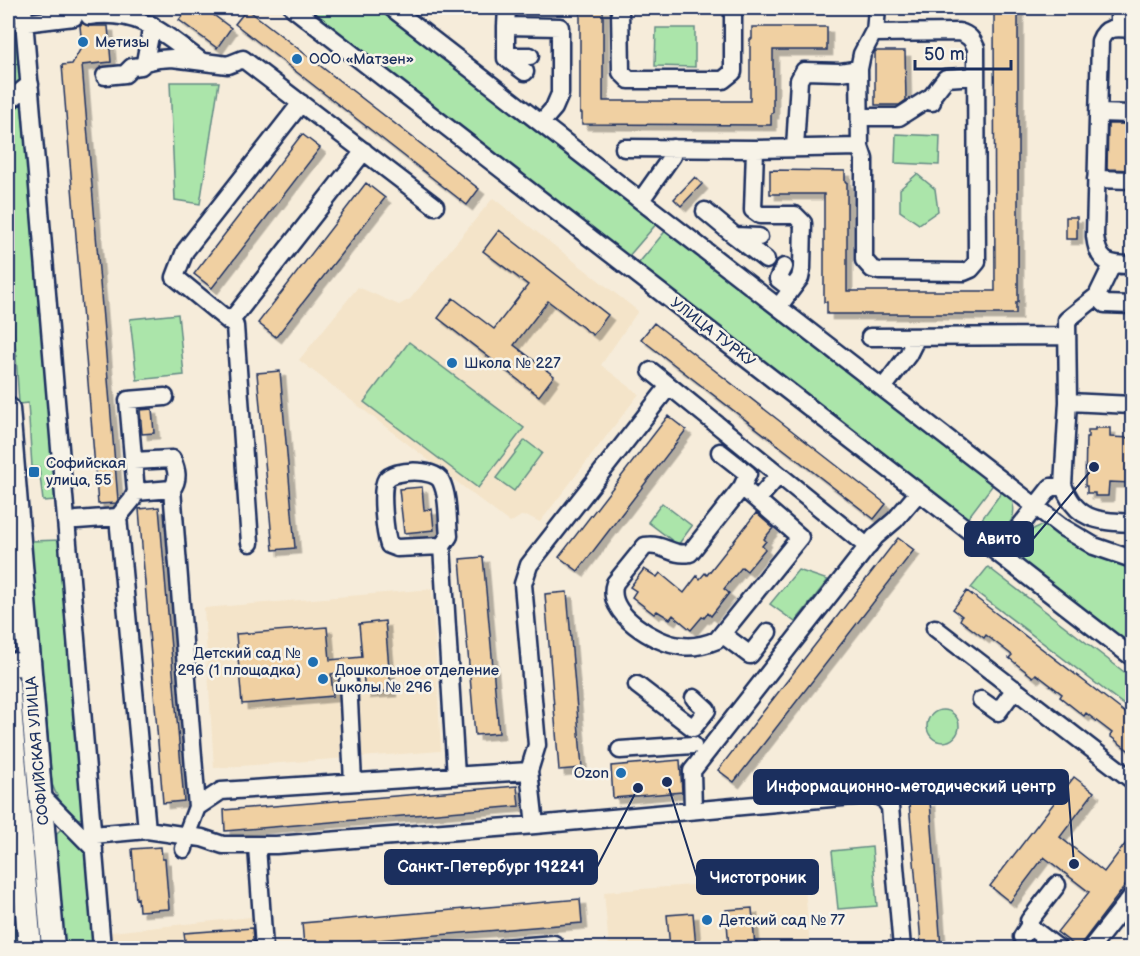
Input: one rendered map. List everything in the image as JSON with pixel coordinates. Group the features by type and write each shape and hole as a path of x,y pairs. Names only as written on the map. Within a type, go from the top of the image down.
{"main road":[{"name":"СОФИЙСКАЯ УЛИЦА","path":"8,409 18,664 40,794 53,948"},
{"name":"СОФИЙСКАЯ УЛИЦА","path":"8,683 12,798 30,948"}],"street":[{"name":"УЛИЦА ТУРКУ","path":"292,8 1132,657"},
{"path":"392,8 411,14 541,123 1079,538 1094,546 1132,559"},
{"path":"507,8 506,56 527,64"},
{"path":"620,8 621,72 629,80 723,80 734,72 733,8"},
{"path":"875,33 877,8"},
{"path":"1119,8 1126,28 1109,28 1100,41 1096,246 1103,258 1112,265 1132,265"},
{"path":"102,948 23,15 115,14 152,25 202,62"},
{"path":"145,62 152,25"},
{"path":"506,26 560,27 560,94 554,108 541,123"},
{"path":"959,32 973,40 976,48 977,262 971,269 964,272 879,271 864,260 864,159 860,147 859,69 862,54 875,33 959,32"},
{"path":"105,76 125,74 132,67 141,66 145,62 172,58 228,65 243,59 435,206"},
{"path":"795,148 799,80 804,71 840,72 859,69"},
{"path":"860,117 899,117 932,99 946,78 976,76"},
{"path":"8,102 30,84"},
{"path":"250,543 235,326 175,277 185,251 301,103"},
{"path":"1098,113 1132,114"},
{"path":"624,147 755,149 860,147"},
{"path":"641,200 672,156 673,148"},
{"path":"755,149 753,210 760,215 795,215 803,223 800,278 778,306"},
{"path":"230,322 364,151"},
{"path":"1096,179 1132,180"},
{"path":"705,212 766,260"},
{"path":"735,236 767,238 760,215"},
{"path":"1112,265 1097,296 1068,320 1068,402 1063,485 1068,498 1088,517 1104,522 1132,523"},
{"path":"784,267 778,279 791,290"},
{"path":"1097,296 1105,304 1132,305"},
{"path":"870,337 1067,336"},
{"path":"883,388 908,355 917,337"},
{"path":"651,371 868,547"},
{"path":"535,825 528,771 537,746 523,585 529,565 535,546 669,386"},
{"path":"147,830 118,517 136,492 128,400 165,397"},
{"path":"1068,402 1132,405"},
{"path":"720,452 748,474 742,487 690,553 678,555 655,544 645,546 615,583 613,589 616,606 644,631 667,643 679,646 703,645 717,640 800,537 742,487"},
{"path":"133,461 172,459 177,469 177,482 172,489 197,807 185,842"},
{"path":"442,546 398,548 389,544 386,536 383,489 386,480 394,474 427,472 437,475 441,481 439,498 449,536 442,546 456,776"},
{"path":"757,500 779,475"},
{"path":"999,553 1052,487 1063,485"},
{"path":"136,492 172,489"},
{"path":"693,810 692,771 699,750 876,537 896,520 919,492"},
{"path":"77,520 118,517"},
{"path":"935,628 1132,780"},
{"path":"722,634 750,656 768,632"},
{"path":"348,681 353,782"},
{"path":"637,685 693,728 699,750"},
{"path":"981,700 998,712 1015,689"},
{"path":"693,728 707,710 694,698"},
{"path":"620,750 699,750"},
{"path":"197,807 220,791 528,771"},
{"path":"40,794 93,842"},
{"path":"93,842 147,830 185,842 202,838 223,845 257,846 535,825 875,794 885,799 890,807 902,948"},
{"path":"257,846 264,948"},
{"path":"1057,885 1029,921 1026,932 1058,948"},
{"path":"1091,948 1132,896"},
{"path":"503,948 554,944 555,948"}],"shaded area":[{"name":"Школа № 227","path":"493,198 638,311 601,365 639,394 540,522 521,516 510,523 299,360 358,287 399,305 410,299"},
{"name":"Дошкольное отделение школы № 296","path":"432,589 441,751 214,768 204,608"},
{"name":"Детский сад № 77","path":"804,876 810,948 609,948 604,892"},
{"path":"260,916 263,948 112,948 111,932"}],"green space":[{"path":"8,8 16,8 21,78 8,93"},
{"path":"305,8 381,8 658,222 628,257"},
{"path":"656,28 695,28 695,67 655,66"},
{"path":"170,82 219,82 200,204 175,200"},
{"path":"22,101 34,242 36,242 56,500 43,501 39,467 32,467 28,403 19,404 8,257 8,110"},
{"path":"896,134 940,136 939,165 895,163"},
{"path":"917,174 935,189 938,211 919,224 900,211 900,189"},
{"path":"667,229 995,482 967,519 638,264"},
{"path":"178,314 184,375 137,380 130,319"},
{"path":"409,342 524,428 478,488 364,402"},
{"path":"525,440 542,453 514,491 496,478"},
{"path":"1004,489 1011,498 1014,508 1009,524 995,532 986,532 976,527"},
{"path":"662,503 692,526 678,545 648,522"},
{"path":"1040,526 1049,527 1117,562 1132,567 1132,647 1025,564 1021,546 1025,536"},
{"path":"60,540 83,818 78,819 64,807 52,784 31,541"},
{"path":"988,567 1132,678 1132,711 971,588"},
{"path":"798,570 828,580 795,622 770,604"},
{"path":"943,710 954,715 959,726 954,737 943,742 932,737 927,726 932,715"},
{"path":"60,830 66,830 84,850 87,858 95,948 65,948 56,842 57,833"},
{"path":"8,833 17,948 8,948"},
{"path":"872,847 877,906 838,909 832,851"}],"building":[{"path":"188,8 204,8 231,28 217,48 179,20"},
{"path":"580,8 603,8 603,101 750,101 752,27 827,27 827,50 773,50 771,125 582,124 582,113 580,113"},
{"path":"994,8 1018,8 1018,302 1016,302 1016,314 827,314 827,302 824,302 824,194 770,194 770,170 845,171 845,182 847,182 847,291 995,291"},
{"path":"247,9 479,189 467,205 235,24"},
{"path":"82,23 89,26 108,26 111,62 82,65 118,500 116,503 98,504 62,65 72,64 82,46 80,26"},
{"path":"875,51 905,51 906,100 899,105 875,105"},
{"path":"1108,124 1132,124 1132,170 1107,169"},
{"path":"302,134 320,148 212,288 194,274"},
{"path":"695,177 702,184 681,206 674,199"},
{"path":"366,183 385,198 276,337 258,323"},
{"path":"1066,217 1077,217 1077,239 1066,239"},
{"path":"499,230 608,315 593,335 548,301 514,345 554,376 539,396 438,318 453,298 494,329 528,285 483,251"},
{"path":"654,323 886,504 874,519 641,339"},
{"path":"280,371 295,548 273,550 257,373"},
{"path":"152,409 154,433 142,434 140,410"},
{"path":"668,416 686,430 578,571 559,557"},
{"path":"1095,428 1110,428 1110,437 1132,438 1132,483 1109,482 1108,496 1095,496 1095,493 1087,493 1087,486 1085,486 1086,437 1088,437 1088,430 1095,430"},
{"path":"422,487 424,510 432,509 434,530 404,533 399,489"},
{"path":"159,507 184,801 163,803 139,509"},
{"path":"756,513 773,528 764,539 766,541 762,546 765,549 747,571 742,567 724,589 729,593 711,616 708,613 704,618 702,617 691,630 673,615 670,619 657,611 654,614 632,597 636,591 630,587 644,569 657,577 660,573 684,593 697,576 700,579 705,573 707,575"},
{"path":"898,538 914,550 734,782 718,770"},
{"path":"483,557 499,733 475,735 460,559"},
{"path":"967,591 1132,718 1132,753 1110,736 1112,733 1086,713 1084,716 1060,697 1062,694 1036,674 1033,677 1009,658 1012,655 986,635 984,638 960,620 962,616 953,609"},
{"path":"567,592 582,768 559,770 545,594"},
{"name":"Детский сад № 296 (1 площадка)","path":"385,621 391,691 365,693 363,671 347,671 331,674 333,696 242,704 236,634 327,627 330,660 362,657 359,624"},
{"path":"680,760 682,792 613,798 611,766"},
{"path":"1074,777 1094,792 1060,837 1104,872 1132,835 1132,877 1078,948 1057,932 1089,892 1044,857 1010,902 990,886"},
{"path":"517,786 519,806 225,831 224,810"},
{"path":"930,801 941,948 921,948 909,803"},
{"path":"161,847 162,859 165,859 169,909 139,911 132,849"},
{"path":"580,899 582,923 304,946 302,923"},
{"path":"752,908 755,948 729,948 726,910"},
{"path":"693,913 696,948 670,948 667,915"},
{"path":"252,928 254,948 186,948 184,933"}],"place":[{"name":"Метизы","path":"83,42"},
{"name":"ООО «Матзен»","path":"297,59"},
{"name":"Школа № 227","path":"452,363"},
{"name":"Авито","path":"1094,467"},
{"name":"Софийская улица, 55","path":"34,472"},
{"name":"Детский сад № 296 (1 площадка)","path":"313,662"},
{"name":"Дошкольное отделение школы № 296","path":"323,679"},
{"name":"Ozon","path":"621,773"},
{"name":"Чистотроник","path":"667,782"},
{"name":"Санкт-Петербург 192241","path":"638,788"},
{"name":"Информационно-методический центр","path":"1074,864"},
{"name":"Детский сад № 77","path":"707,920"}]}
